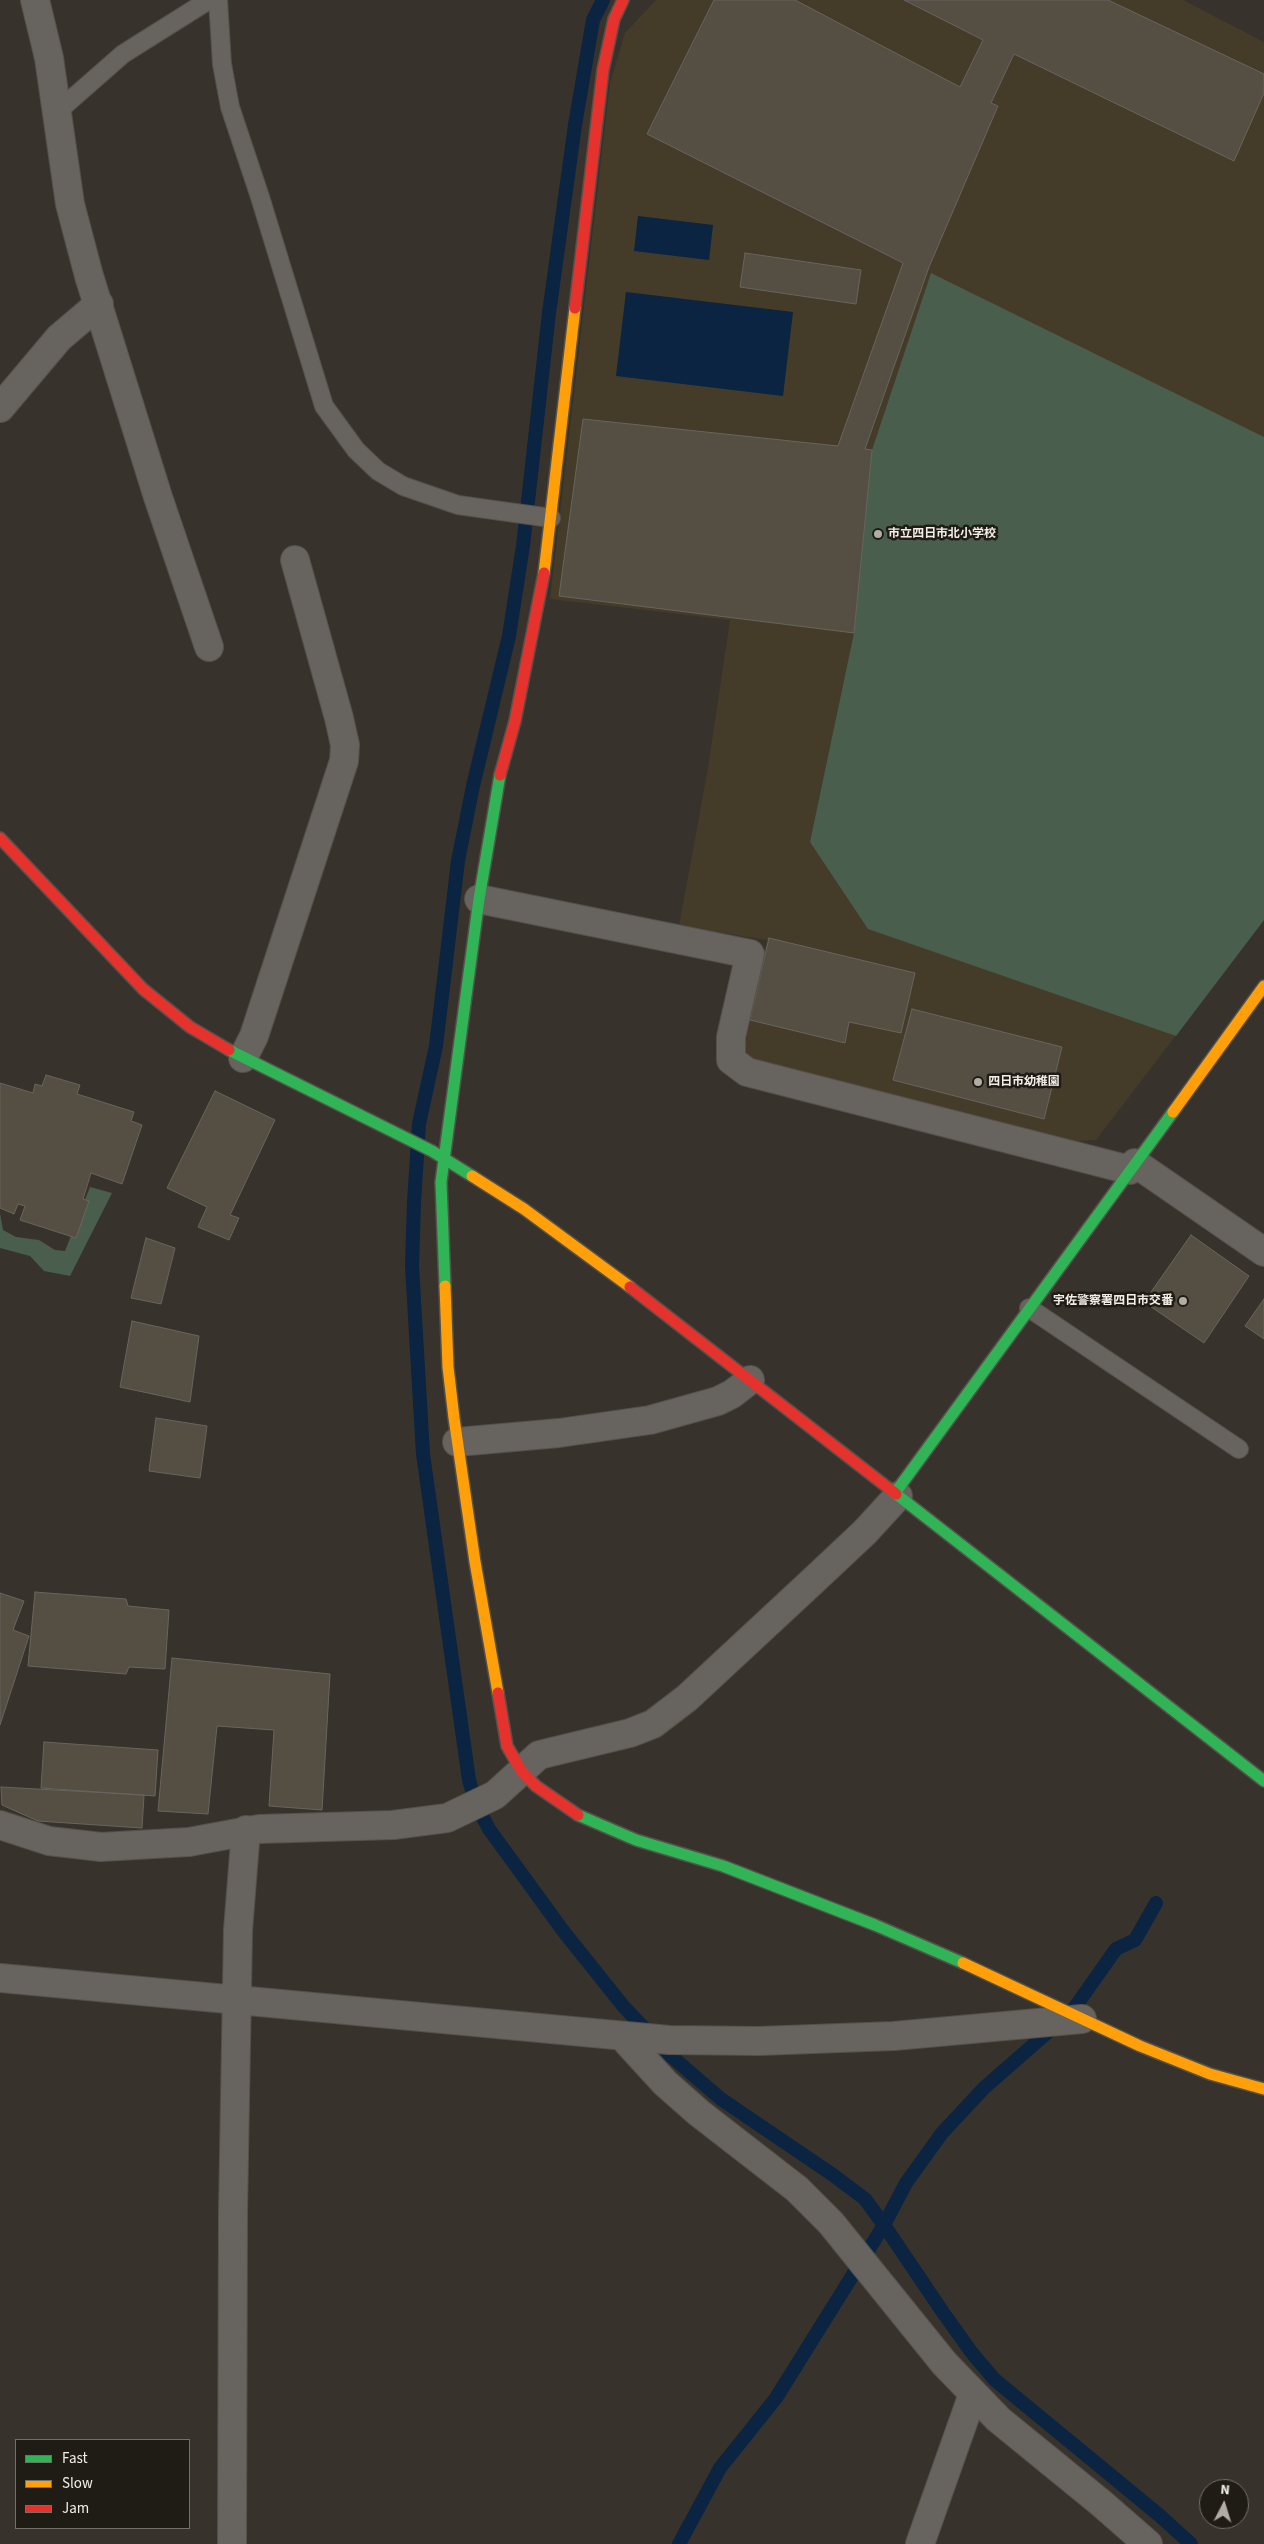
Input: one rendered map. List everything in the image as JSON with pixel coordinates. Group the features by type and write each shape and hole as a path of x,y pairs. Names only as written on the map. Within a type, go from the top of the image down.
{"street":[{"path":"35,0 50,58 70,204 158,497 209,647"},
{"path":"623,0 614,19 603,70 551,518 535,626 515,721 497,788 479,899 442,1182 443,1269 448,1367 457,1442 503,1733 512,1757 522,1772 536,1786 570,1810 607,1828 636,1840 723,1866 875,1925 1210,2074 1264,2089"},
{"path":"0,408 59,338 99,304"},
{"path":"243,1058 254,1036 344,761 345,744 339,718 295,560"},
{"path":"0,838 91,937 143,989 190,1027 243,1058 432,1151 524,1209 583,1251 750,1380 1264,1781"},
{"path":"479,899 750,954 731,1037 731,1060 748,1072 1132,1167 1264,1252"},
{"path":"0,1825 49,1841 100,1847 189,1842 246,1830 393,1825 447,1818 495,1795 539,1755 630,1733 653,1724 686,1698 865,1532 896,1494 1264,986"},
{"path":"457,1442 559,1433 650,1420 718,1401 732,1394 750,1380"},
{"path":"232,2544 238,1930 246,1830"},
{"path":"0,1978 669,2040 826,2039 894,2036 1082,2018"},
{"path":"622,2036 665,2083 699,2113 797,2189 831,2223 944,2363 998,2419 1102,2503 1148,2544"},
{"path":"920,2544 973,2394"}],"lane":[{"path":"56,112 123,54 209,0"},
{"path":"218,0 221,55 230,107 260,197 324,406 356,450 378,471 404,486 458,505 551,518"},
{"path":"1029,1308 1239,1449"}],"shaded area":[{"path":"656,0 1183,0 1264,42 1264,920 1096,1140 1066,1142 749,1064 745,1044 767,940 679,926 708,768 730,620 550,599 610,83 625,33"}],"green space":[{"path":"931,273 1264,437 1264,920 1176,1036 868,929 810,842 854,633 872,450"},
{"path":"90,1187 112,1193 70,1276 44,1271 30,1256 0,1248 0,1213 3,1230 16,1237 39,1240 55,1250 65,1251"}],"water":[{"path":"638,216 713,225 709,260 634,251"},
{"path":"626,292 793,312 783,396 616,376"}],"building":[{"path":"714,0 795,0 960,87 983,40 904,0 1108,0 1264,74 1264,93 1234,161 1014,54 991,103 998,106 929,267 865,449 872,450 854,633 559,596 583,419 838,446 903,263 647,134"},
{"path":"745,253 861,270 856,304 740,287"},
{"path":"769,938 915,973 901,1033 849,1022 845,1043 750,1020"},
{"path":"912,1009 1062,1047 1044,1119 893,1080"},
{"path":"46,1075 80,1085 77,1094 134,1112 131,1121 142,1125 122,1184 91,1173 83,1199 89,1201 76,1238 20,1220 25,1206 18,1204 14,1214 0,1208 0,1083 33,1093 35,1084 42,1086"},
{"path":"215,1091 275,1120 230,1215 239,1218 229,1240 198,1227 207,1207 167,1188"},
{"path":"1191,1235 1249,1276 1204,1343 1144,1302"},
{"path":"146,1238 175,1248 161,1304 131,1298"},
{"path":"1264,1299 1264,1339 1245,1326"},
{"path":"132,1321 199,1336 190,1402 120,1387"},
{"path":"156,1418 207,1426 200,1478 149,1471"},
{"path":"35,1592 126,1599 128,1606 169,1610 165,1669 129,1667 126,1674 28,1666"},
{"path":"0,1593 24,1601 13,1630 29,1636 0,1725"},
{"path":"172,1658 330,1674 322,1810 269,1806 274,1730 217,1726 208,1814 158,1811"},
{"path":"44,1742 158,1750 155,1796 41,1788"},
{"path":"1,1787 144,1795 142,1828 38,1821 2,1805"}],"waterway":[{"path":"603,0 593,20 575,125 549,313 523,546 509,636 473,786 458,861 436,1046 419,1124 412,1266 423,1454 469,1780 476,1804 489,1829 564,1932 624,2007 670,2055 721,2099 865,2199 884,2225 776,2398 720,2468 679,2544"},
{"path":"1156,1903 1135,1940 1116,1949 1073,2010 984,2088 942,2133 906,2183 884,2225 972,2353 995,2380 1159,2515 1191,2544"}],"traffic: fast":[{"path":"445,1286 441,1182 479,899 500,775"},
{"path":"229,1050 432,1151 472,1176"},
{"path":"895,1493 1173,1112"},
{"path":"896,1494 1264,1781"},
{"path":"578,1815 636,1840 723,1866 875,1925 963,1963"}],"traffic: slow":[{"path":"544,573 575,308"},
{"path":"1173,1112 1264,986"},
{"path":"472,1176 524,1209 630,1287"},
{"path":"445,1286 448,1367 454,1418 475,1562 498,1693"},
{"path":"963,1963 1140,2046 1210,2074 1264,2089"}],"traffic: jam":[{"path":"575,308 603,70 614,19 623,0"},
{"path":"500,775 515,721 544,573"},
{"path":"0,838 143,989 190,1027 229,1050"},
{"path":"630,1287 896,1494"},
{"path":"498,1693 507,1746 522,1772 536,1786 578,1815"}],"place":[{"name":"市立四日市北小学校","path":"878,534"},
{"name":"四日市幼稚園","path":"978,1082"},
{"name":"宇佐警察署四日市交番","path":"1183,1301"}]}
